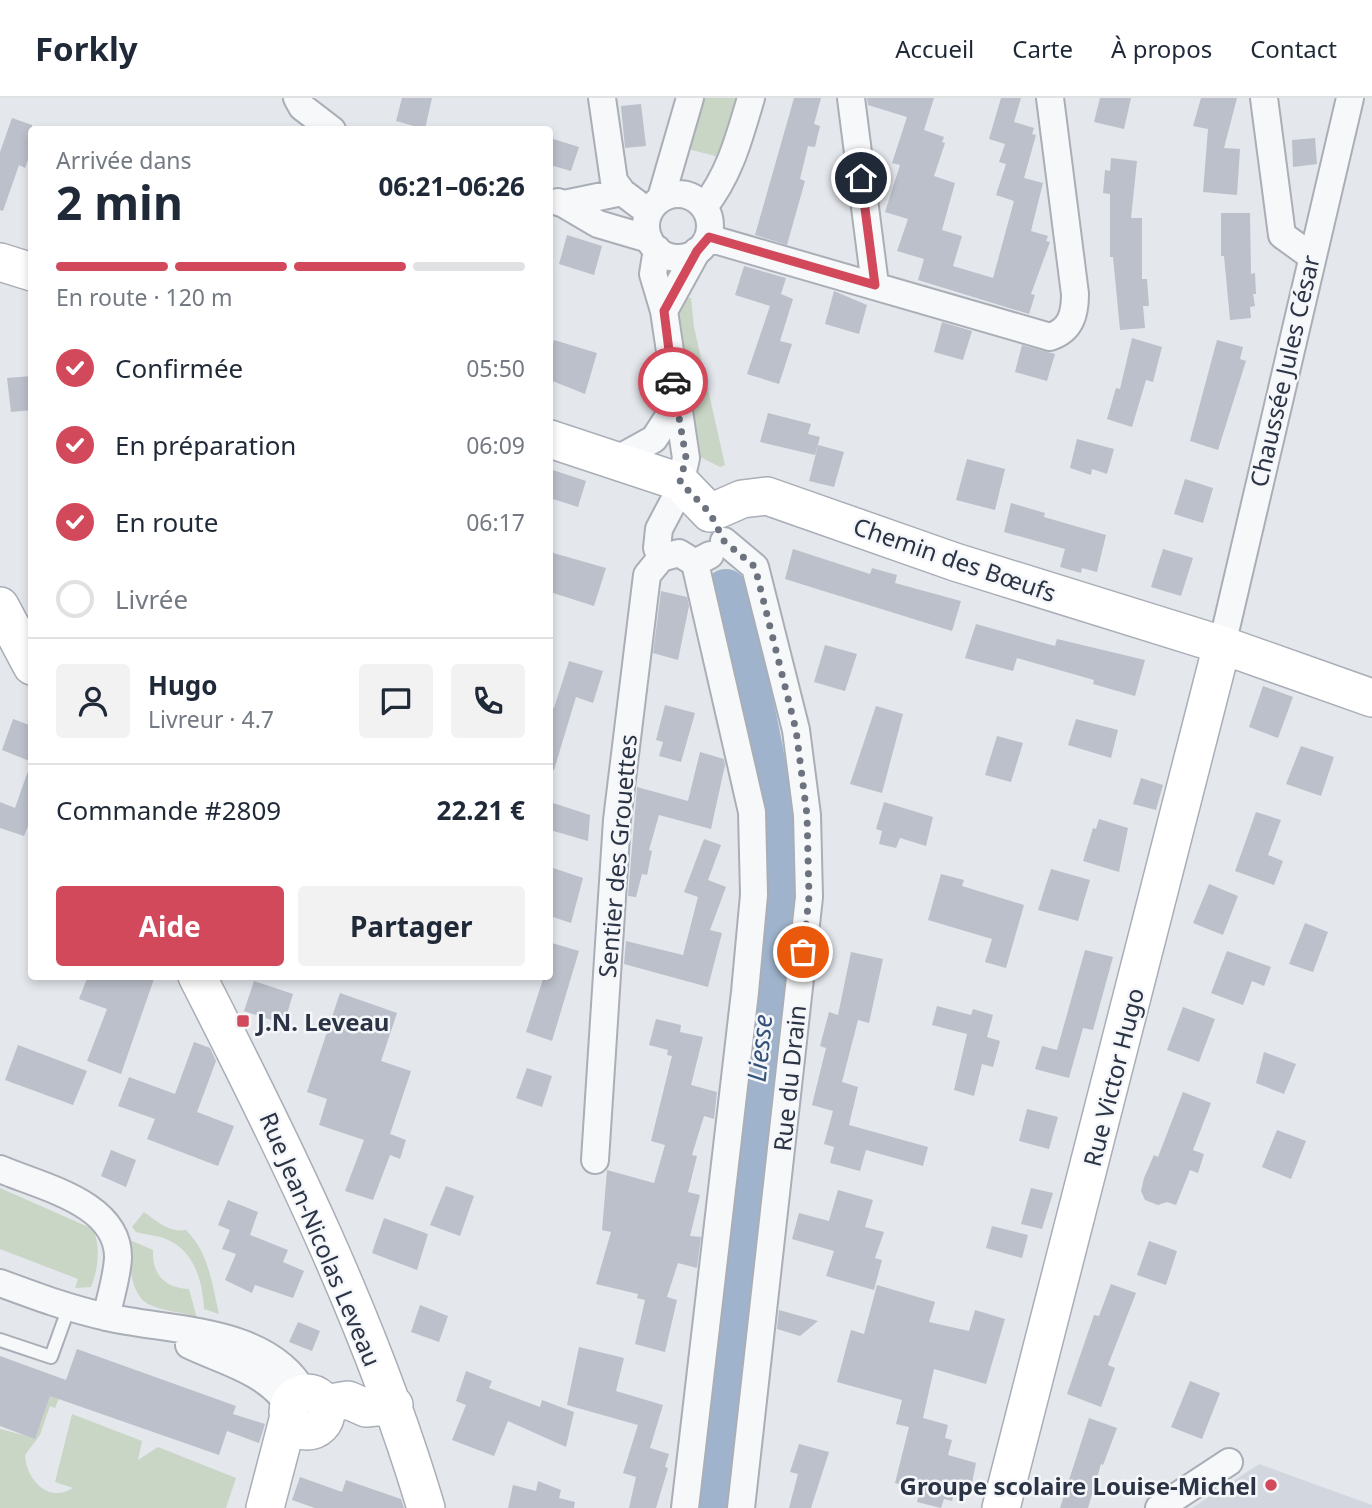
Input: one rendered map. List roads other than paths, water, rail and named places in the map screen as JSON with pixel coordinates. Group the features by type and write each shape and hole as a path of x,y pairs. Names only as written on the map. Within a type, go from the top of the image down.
{"street":[{"path":"297,98 302,107 327,126"},
{"path":"602,98 614,181 622,192"},
{"path":"685,1508 743,1005 754,863 752,812 695,563 679,553 661,558 657,548 659,529 673,505 686,458 664,311 653,274 653,244 645,229 690,98"},
{"path":"704,207 719,189 730,168 751,98"},
{"path":"851,98 875,285"},
{"path":"557,201 598,224 653,244 681,258 703,244 875,285 1050,337 1065,330 1074,316 1075,294 1050,98"},
{"path":"1264,98 1282,235 1311,256"},
{"name":"Chaussée Jules César","path":"1222,645 1350,98"},
{"path":"557,201 622,192 654,204 688,196 704,207 709,219 703,244 664,311"},
{"path":"0,262 28,271"},
{"path":"616,460 654,439 676,405"},
{"path":"553,440 680,482 717,527 706,558 695,563"},
{"name":"Chemin des Bœufs","path":"717,527 742,499 767,496 955,562 1222,645 1372,698"},
{"name":"Rue du Drain","path":"717,527 755,567 796,730 807,815 809,897 741,1508"},
{"name":"Sentier des Grouettes","path":"595,1160 617,820 647,575 661,558"},
{"path":"0,606 28,658"},
{"name":"Rue Victor Hugo","path":"1001,1508 1222,645"},
{"name":"Rue Jean-Nicolas Leveau","path":"199,980 287,1152 380,1406 426,1508"},
{"path":"0,1169 98,1211 113,1231 118,1258 106,1317"},
{"path":"0,1283 106,1317 197,1332 259,1352 289,1370 307,1412 267,1498"},
{"path":"307,1412 348,1400 380,1406"},
{"path":"1158,1508 1229,1462"}],"lane":[{"path":"0,1339 51,1357 69,1307"}],"waterway":[{"name":"Liesse","path":"710,1508 775,895 766,780 726,591"}],"place":[{"name":"J.N. Leveau","path":"243,1021"},
{"name":"Groupe scolaire Louise-Michel","path":"1271,1485"}]}
